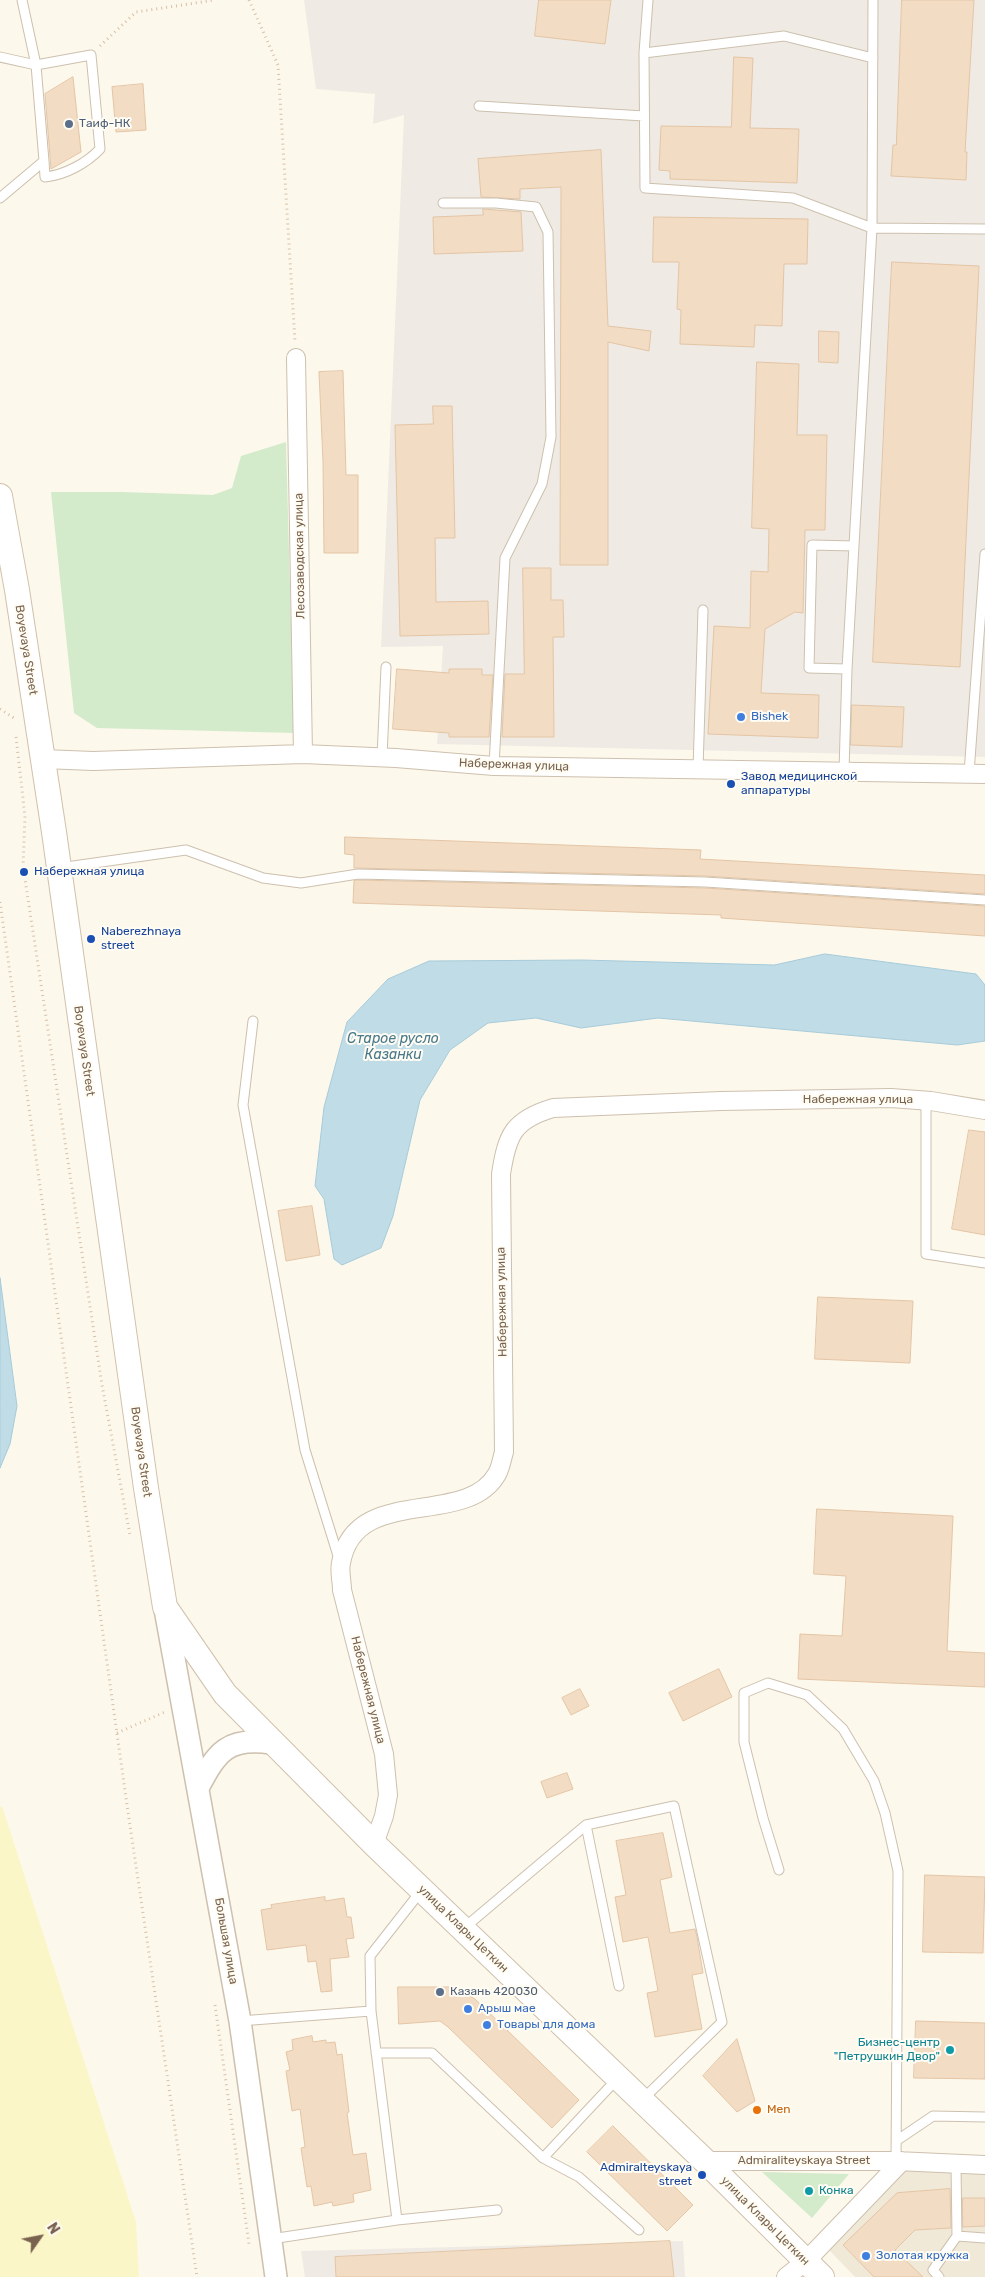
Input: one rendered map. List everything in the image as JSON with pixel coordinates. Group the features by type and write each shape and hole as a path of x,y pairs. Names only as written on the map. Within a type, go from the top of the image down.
{"main road":[{"name":"Boyevaya Street","path":"0,496 17,590 43,759 146,1488 165,1607"},
{"name":"улица Клары Цеткин","path":"165,1607 225,1694 271,1743 705,2161 814,2269"}],"street":[{"name":"Лесозаводская улица","path":"296,358 303,754"},
{"name":"Набережная улица","path":"43,759 93,761 303,754 382,757 494,766 977,773"},
{"name":"Набережная улица","path":"374,1844 384,1816 388,1795 384,1754 342,1590 340,1564 347,1545 361,1527 380,1516 458,1501 482,1490 497,1474 504,1452 501,1174 505,1146 516,1129 533,1114 553,1108 720,1101 890,1098 926,1101 985,1110"},
{"name":"Большая улица","path":"165,1607 240,2020 276,2277"},
{"path":"198,1788 214,1759 231,1746 251,1740 271,1743"},
{"name":"Admiraliteyskaya Street","path":"705,2161 899,2161 985,2166"},
{"name":"Admiraliteyskaya Street","path":"786,2277 814,2269 899,2161"}],"lane":[{"path":"0,57 36,65 91,55 100,148 90,159 56,176 45,177 36,65 22,0"},
{"path":"648,0 644,53 645,188 793,198 872,228 985,229"},
{"path":"844,771 846,669 872,228 873,0"},
{"path":"644,53 784,36 873,58"},
{"path":"479,106 644,116"},
{"path":"0,198 44,161"},
{"path":"443,203 496,203 536,207 548,232 550,437 542,484 505,558 494,766"},
{"path":"846,669 810,668 812,545 854,546"},
{"path":"977,773 985,554"},
{"path":"698,769 703,610"},
{"path":"382,757 386,667"},
{"path":"59,868 186,850 263,878 301,883 358,874 705,882 985,900"},
{"path":"253,1021 243,1105 305,1450 340,1564"},
{"path":"926,1101 926,1254 985,1263"},
{"path":"779,1870 762,1818 744,1742 744,1693 768,1683 807,1695 843,1729 874,1781 885,1813 898,1871 896,2141 899,2161"},
{"path":"463,1929 586,1825 674,1806 722,2022 642,2100"},
{"path":"586,1825 619,1986"},
{"path":"397,2220 371,2012 370,1956 422,1890"},
{"path":"240,2020 371,2012"},
{"path":"376,2053 432,2053 543,2158 578,2177 639,2230"},
{"path":"543,2158 618,2078"},
{"path":"896,2141 933,2116 985,2117"},
{"path":"940,2277 933,2270 957,2236 956,2165"},
{"path":"271,2239 397,2220 497,2210"},
{"path":"957,2236 985,2238"}],"path":[{"path":"91,55 136,12 215,0"},
{"path":"249,0 278,65 296,358"},
{"path":"0,709 14,718"},
{"path":"0,902 117,1733 197,2277"},
{"path":"117,1733 166,1712"}],"shaded area":[{"path":"304,0 985,0 985,757 437,744 443,646 381,647 404,115 373,124 375,94 316,89"},
{"path":"905,2171 985,2173 985,2277 855,2277 829,2250"},
{"path":"683,2241 685,2277 305,2277 301,2251"}],"green space":[{"path":"286,442 294,733 97,728 74,713 51,492 213,495 232,488 241,456"},
{"path":"762,2172 849,2174 812,2218"}],"sand":[{"path":"2,1806 136,2222 139,2277 0,2277 0,1807"}],"water":[{"name":"Старое русло Казанки","path":"825,954 976,974 985,985 985,1041 957,1045 658,1018 581,1028 536,1018 488,1023 450,1050 420,1100 393,1216 381,1248 342,1265 334,1259 324,1199 315,1186 324,1107 347,1022 388,979 429,961 582,960 774,965"},
{"path":"0,1278 17,1406 10,1444 0,1468"}],"building":[{"path":"539,0 611,0 605,44 535,36"},
{"path":"902,0 974,0 965,152 967,152 966,180 891,176 893,145 896,145"},
{"path":"734,57 753,58 750,128 799,129 797,183 670,179 670,171 659,170 661,126 731,127"},
{"path":"73,77 81,152 51,169 45,94"},
{"path":"143,84 146,130 116,132 112,87"},
{"path":"601,150 608,326 651,331 649,351 608,342 608,565 560,565 561,187 520,189 520,199 481,197 478,159"},
{"path":"483,209 521,212 523,251 434,254 433,217 483,215"},
{"path":"654,217 808,219 807,264 784,264 782,326 755,325 754,347 680,344 681,310 677,309 679,262 653,262"},
{"path":"892,262 979,266 960,667 873,662"},
{"path":"819,331 839,332 838,363 819,362"},
{"path":"757,362 799,364 797,435 827,435 825,530 805,530 803,613 795,612 765,629 761,693 819,695 818,738 708,734 714,626 750,628 751,571 768,572 769,529 752,528"},
{"path":"343,371 346,475 358,475 358,553 324,553 323,462 319,372"},
{"path":"433,406 452,406 455,538 435,538 436,602 488,601 489,634 400,636 395,425 433,424"},
{"path":"523,568 551,568 551,600 563,600 564,637 553,637 554,737 502,737 505,674 524,674"},
{"path":"397,669 449,673 449,669 482,669 482,675 493,675 489,737 449,737 449,733 393,729"},
{"path":"852,705 904,707 902,747 851,745"},
{"path":"345,837 701,850 700,859 985,875 985,894 705,876 354,868 354,855 345,854"},
{"path":"354,881 705,888 985,906 985,936 721,918 721,915 353,903"},
{"path":"969,1130 985,1132 985,1235 952,1229"},
{"path":"312,1206 320,1255 286,1261 278,1211"},
{"path":"818,1297 913,1301 910,1363 815,1359"},
{"path":"817,1509 953,1516 947,1651 985,1653 985,1687 798,1679 800,1634 842,1636 846,1576 814,1574"},
{"path":"719,1669 732,1697 683,1721 669,1693"},
{"path":"580,1689 589,1706 571,1715 562,1698"},
{"path":"567,1773 573,1789 547,1798 541,1782"},
{"path":"663,1833 672,1877 660,1880 670,1933 695,1929 697,1937 703,1973 692,1975 702,2029 655,2037 647,1993 658,1991 648,1937 623,1942 615,1897 626,1895 616,1841"},
{"path":"925,1875 985,1877 983,1953 923,1952"},
{"path":"325,1897 325,1901 344,1898 347,1917 351,1917 354,1938 346,1939 349,1957 330,1959 332,1991 321,1992 316,1961 308,1962 306,1945 267,1950 261,1910 272,1908 271,1905"},
{"path":"398,1987 454,1987 475,1999 579,2100 552,2128 440,2021 399,2024"},
{"name":"Бизнес-центр \"Петрушкин Двор\"","path":"916,2021 985,2023 985,2079 914,2078"},
{"path":"312,2036 313,2042 326,2040 326,2043 335,2042 337,2055 342,2054 353,2155 366,2153 371,2190 353,2194 354,2202 333,2206 332,2202 314,2206 311,2186 307,2187 301,2148 305,2147 300,2109 292,2111 286,2071 290,2070 286,2052 293,2050 292,2040"},
{"path":"737,2039 755,2101 737,2112 703,2076"},
{"path":"613,2126 693,2205 667,2231 587,2152"},
{"path":"950,2189 951,2228 915,2230 895,2250 923,2277 874,2277 843,2245 897,2193"},
{"path":"963,2198 985,2198 985,2226 963,2227"},
{"path":"670,2241 674,2277 336,2277 335,2257"}],"place":[{"name":"Таиф-НК","path":"69,124"},
{"name":"Bishek","path":"741,717"},
{"name":"Завод медицинской аппаратуры","path":"731,784"},
{"name":"Набережная улица","path":"24,872"},
{"name":"Naberezhnaya street","path":"91,939"},
{"name":"Казань 420030","path":"440,1992"},
{"name":"Арыш мае","path":"468,2009"},
{"name":"Товары для дома","path":"487,2025"},
{"name":"Бизнес-центр \"Петрушкин Двор\"","path":"950,2050"},
{"name":"Men","path":"757,2110"},
{"name":"Admiralteyskaya street","path":"702,2175"},
{"name":"Конка","path":"809,2191"},
{"name":"Золотая кружка","path":"866,2256"}]}
